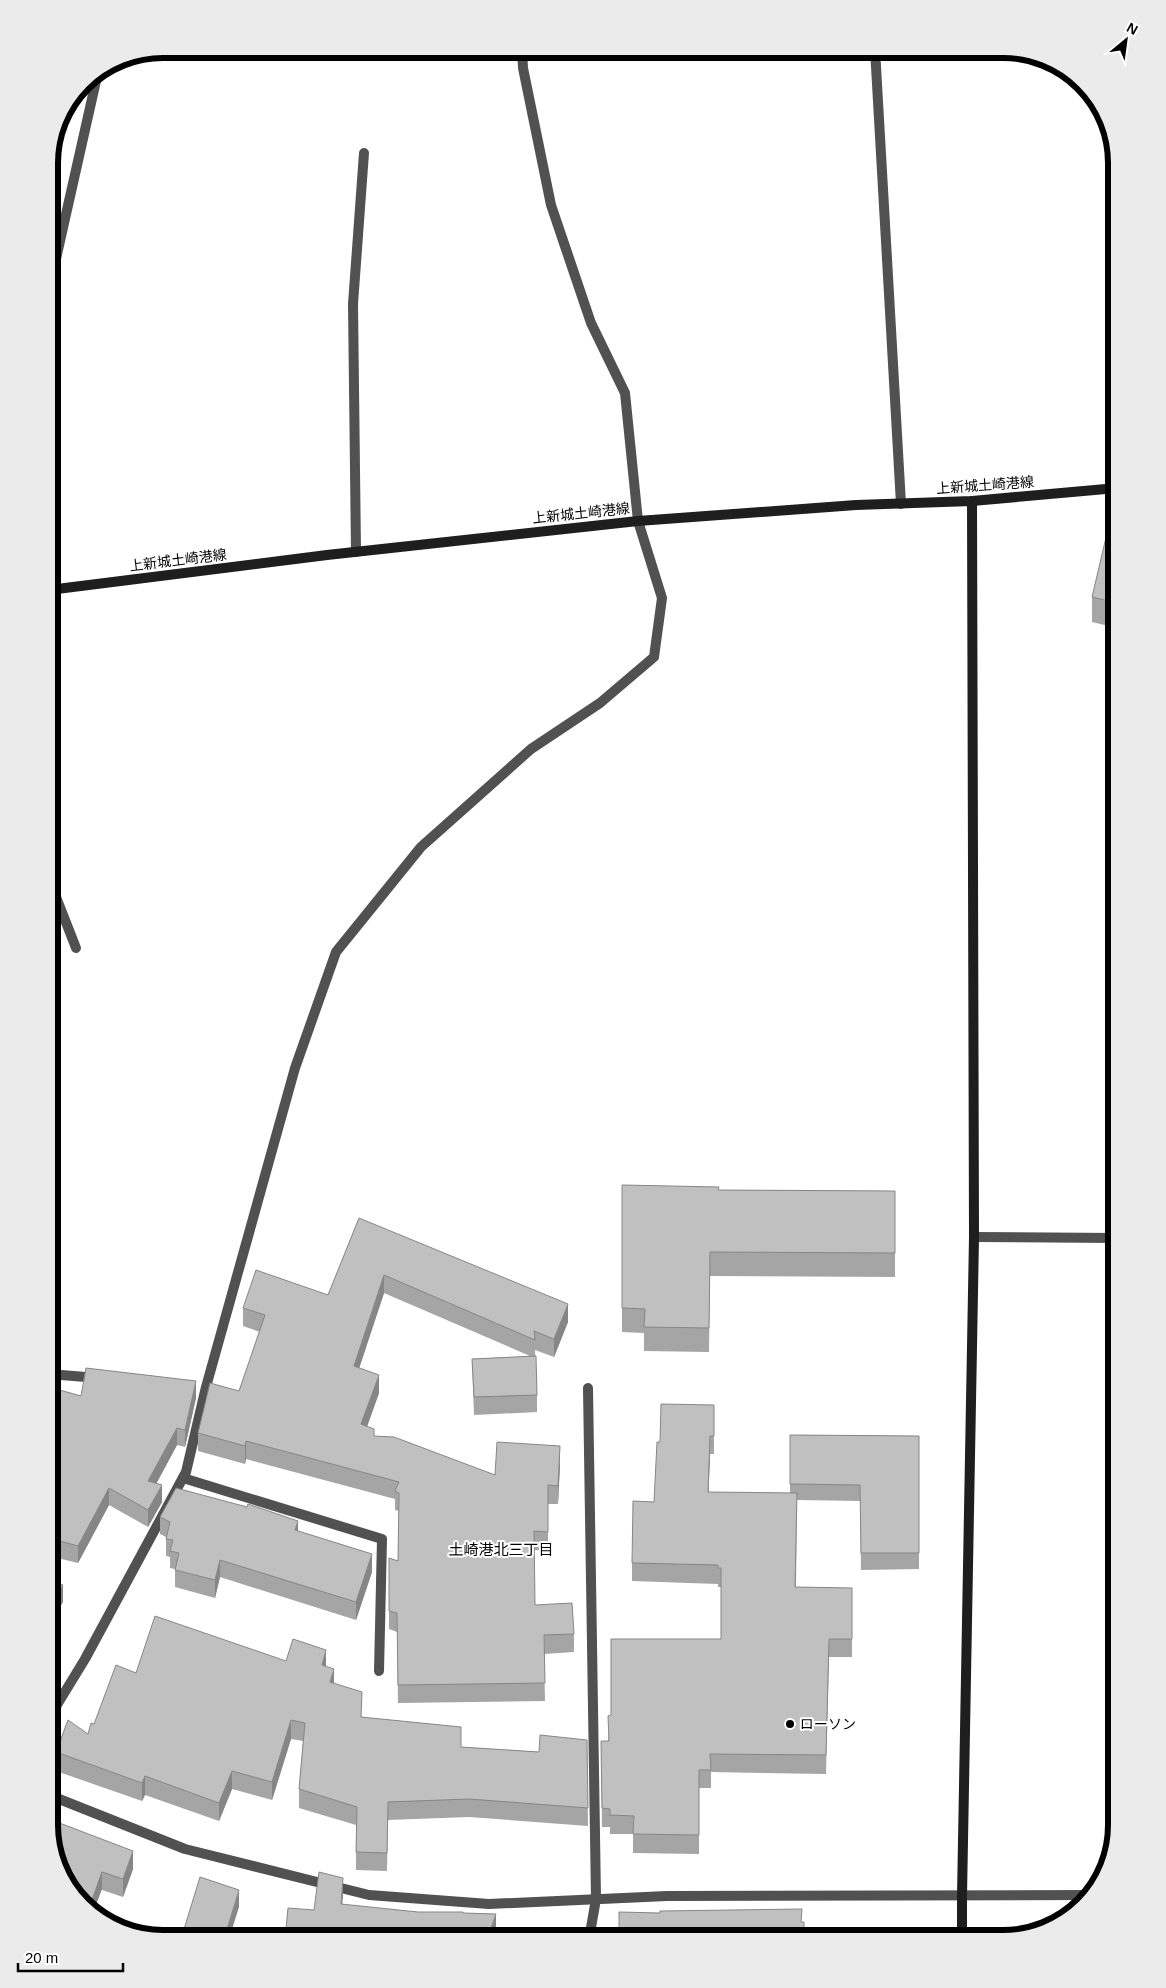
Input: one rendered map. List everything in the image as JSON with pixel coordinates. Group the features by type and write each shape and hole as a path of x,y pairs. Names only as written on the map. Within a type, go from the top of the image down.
{"street":[{"path":"57,1705 85,1659 183,1478 201,1387 295,1068 336,952 421,847 531,749 600,703 654,657 662,598 638,521 625,393 591,323 550,205 522,58"},
{"path":"875,58 901,504"},
{"path":"58,250 96,82"},
{"path":"356,552 353,304 364,153"},
{"name":"上新城土崎港線","path":"58,589 356,552 638,521 856,505 972,501 1108,489"},
{"path":"962,1930 974,1237 972,501"},
{"path":"58,901 76,948"},
{"path":"974,1237 1108,1238"},
{"path":"57,1375 108,1379"},
{"path":"588,1388 596,1898 591,1930"},
{"path":"183,1478 382,1539 379,1671"},
{"path":"57,1798 185,1849 369,1895 489,1904 596,1898 780,1895 1082,1895"}],"building":[{"path":"1108,529 1108,601 1092,597"},
{"path":"622,1185 719,1187 718,1190 895,1191 895,1253 710,1252 709,1328 644,1327 645,1309 622,1308"},
{"path":"359,1218 568,1304 554,1339 534,1331 535,1340 384,1275 354,1366 379,1375 361,1424 374,1429 374,1436 394,1437 495,1475 497,1442 560,1446 558,1486 548,1485 548,1532 534,1531 535,1605 572,1603 574,1634 544,1635 545,1683 398,1685 397,1613 389,1611 389,1558 398,1561 399,1493 395,1491 399,1482 246,1441 245,1446 198,1433 210,1383 239,1391 265,1315 243,1308 256,1270 328,1295"},
{"path":"536,1356 537,1395 474,1397 472,1359"},
{"path":"86,1368 196,1381 185,1430 177,1428 148,1481 162,1485 148,1510 109,1488 78,1546 57,1540 57,1389 81,1396"},
{"path":"661,1404 714,1405 714,1436 710,1436 708,1492 797,1493 795,1587 852,1588 852,1639 829,1639 826,1755 710,1754 711,1770 699,1770 699,1835 633,1834 634,1816 610,1815 610,1809 602,1808 601,1741 609,1741 611,1639 721,1639 721,1568 718,1568 718,1565 632,1563 633,1501 654,1502 657,1442 660,1442"},
{"path":"790,1435 919,1436 919,1553 861,1553 860,1485 790,1484"},
{"path":"176,1488 247,1507 248,1504 298,1521 295,1530 372,1554 356,1602 220,1560 215,1580 175,1570 179,1553 170,1551 173,1540 166,1539 170,1522 160,1517"},
{"path":"57,1583 63,1585 57,1596"},
{"path":"155,1616 286,1661 293,1639 326,1650 322,1665 334,1669 330,1682 362,1692 361,1717 461,1727 461,1747 539,1752 540,1735 587,1740 588,1808 469,1799 388,1802 387,1853 356,1852 357,1807 299,1789 305,1723 291,1720 272,1782 232,1771 219,1803 145,1776 142,1783 57,1752 68,1720 88,1734 91,1723 94,1724 116,1665 136,1673"},
{"path":"57,1822 133,1851 123,1879 102,1872 91,1902 75,1884 68,1872 61,1853"},
{"path":"319,1872 343,1878 341,1904 418,1912 496,1914 490,1930 286,1930 288,1908 314,1910"},
{"path":"200,1877 239,1890 227,1930 184,1930"},
{"path":"802,1909 801,1922 804,1922 804,1930 619,1930 619,1912 660,1913 660,1911"}],"place":[{"name":"ローソン","path":"790,1724"}],"district":[{"name":"土崎港北三丁目","path":"501,1550"}]}
